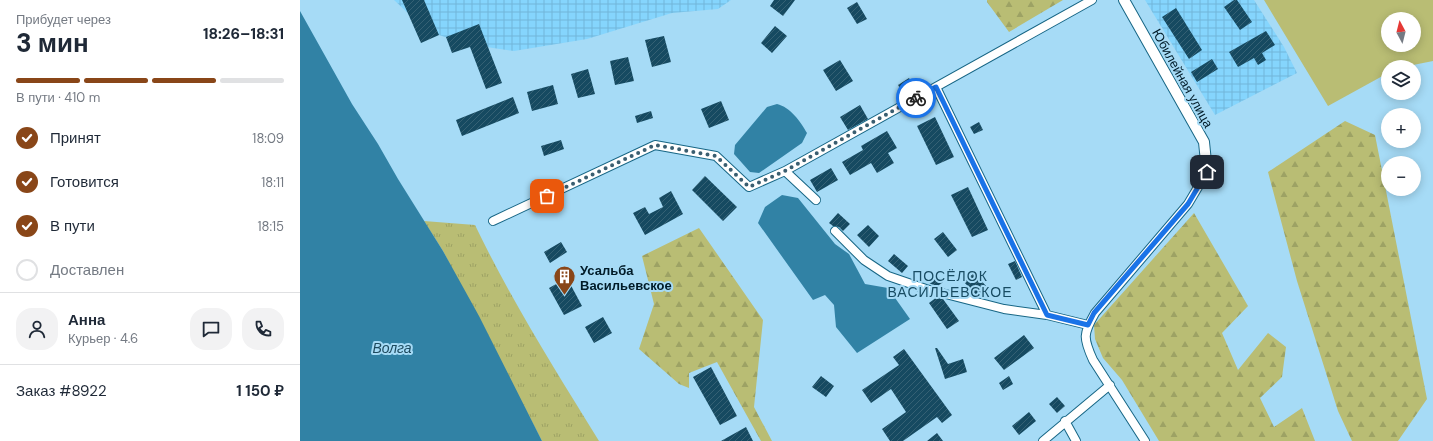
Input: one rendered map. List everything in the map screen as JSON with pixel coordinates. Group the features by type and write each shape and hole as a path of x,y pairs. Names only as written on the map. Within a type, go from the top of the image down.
{"street":[{"path":"493,221 655,145 716,156 749,187 785,171 1092,0"},
{"name":"Юбилейная улица","path":"1124,0 1204,142 1207,172"},
{"path":"936,87 1047,315"},
{"path":"785,171 816,200"},
{"path":"1145,441 1093,360 1085,336 1088,325 1094,313 1188,204 1207,172"},
{"path":"835,231 864,260 888,276 926,289 1004,308 1047,315 1088,325"},
{"path":"1043,441 1065,421 1110,385"},
{"path":"1065,421 1076,441"}],"shaded area":[{"path":"394,0 731,0 718,9 672,13 587,39 514,51 466,44 427,31"},
{"path":"1145,0 1254,0 1284,47 1297,73 1215,115"}],"green space":[{"path":"987,0 1063,0 1009,32"},
{"path":"1264,0 1433,0 1433,61 1421,63 1421,60 1381,60 1381,77 1328,106"},
{"path":"1345,121 1375,135 1381,165 1381,196 1387,196 1427,399 1398,441 1352,441 1338,411 1297,281 1268,172"},
{"path":"1194,213 1248,306 1222,333 1238,370 1268,333 1286,347 1282,377 1260,398 1274,427 1302,408 1315,441 1159,441 1122,380 1103,358 1095,339 1094,325"},
{"path":"424,221 475,225 518,308 599,441 542,441 443,251"},
{"path":"699,228 763,320 754,407 772,441 761,441 717,362 689,373 689,388 679,384 639,349 654,304 642,256"}],"water":[{"name":"Волга","path":"300,11 352,104 443,251 479,316 542,441 300,441"},
{"path":"777,104 791,112 802,124 807,133 802,143 759,173 750,172 734,154 735,145 767,107"},
{"path":"782,195 798,198 835,244 849,254 865,284 888,288 910,319 857,353 836,327 834,305 825,295 813,300 758,223 765,207"}],"building":[{"path":"402,0 424,0 439,35 421,43"},
{"path":"774,0 795,0 783,16 770,6"},
{"path":"1234,0 1237,0 1252,22 1240,30 1224,7"},
{"path":"857,2 867,19 857,24 847,8"},
{"path":"1176,8 1202,50 1189,59 1162,17"},
{"path":"479,24 502,83 486,89 470,47 452,53 446,37"},
{"path":"775,26 787,36 772,53 761,43"},
{"path":"1266,31 1275,45 1262,53 1266,60 1258,65 1254,58 1238,67 1229,52"},
{"path":"664,36 671,62 652,67 645,40"},
{"path":"628,57 634,81 615,85 610,61"},
{"path":"1212,59 1218,69 1197,82 1191,72"},
{"path":"840,60 853,81 836,91 823,70"},
{"path":"588,69 595,94 578,98 571,74"},
{"path":"909,78 915,89 904,95 898,85"},
{"path":"553,85 558,104 532,111 527,92"},
{"path":"513,97 519,113 462,136 456,120"},
{"path":"721,101 729,120 709,128 701,109"},
{"path":"860,105 868,119 848,130 840,117"},
{"path":"651,111 653,118 637,123 635,116"},
{"path":"935,117 954,157 936,165 917,126"},
{"path":"979,122 983,130 974,134 970,127"},
{"path":"887,131 897,148 888,153 894,163 877,173 871,163 850,175 842,162 863,150 861,146"},
{"path":"561,140 564,149 544,156 541,146"},
{"path":"831,168 838,180 817,192 810,180"},
{"path":"705,176 737,207 723,221 692,190"},
{"path":"968,187 988,230 972,237 951,195"},
{"path":"671,191 683,214 645,235 633,213 645,207 649,214 663,207 659,198"},
{"path":"838,213 850,224 843,231 839,227 833,226 829,223"},
{"path":"868,225 879,236 869,247 857,235"},
{"path":"943,232 957,250 948,257 934,239"},
{"path":"561,242 567,252 550,263 544,252"},
{"path":"894,254 908,266 902,273 888,261"},
{"path":"1015,261 1022,277 1016,280 1008,264"},
{"path":"974,273 987,287 977,296 964,282"},
{"path":"936,274 943,282 938,286 928,282"},
{"name":"Усальба Васильевское","path":"567,278 582,306 564,315 549,288"},
{"path":"937,297 943,299 959,321 947,329 929,303"},
{"path":"603,317 612,333 594,343 585,327"},
{"path":"1024,335 1034,348 1004,370 994,358"},
{"path":"935,348 937,348 948,364 963,359 967,372 945,379"},
{"path":"904,349 952,415 942,423 937,417 903,441 890,441 882,429 906,412 891,389 871,403 862,390 899,365 893,357"},
{"path":"711,367 737,416 720,425 693,377"},
{"path":"821,376 834,386 826,397 812,387"},
{"path":"1009,376 1013,384 1003,390 999,383"},
{"path":"1057,397 1065,406 1057,413 1049,404"},
{"path":"1029,412 1036,421 1019,435 1012,426"},
{"path":"746,427 753,441 721,441"},
{"path":"937,433 943,441 927,441"}],"way so far":[{"path":"547,196 655,145 716,156 749,187 785,171 916,98"}],"place":[{"name":"Усальба Васильевское","path":"565,296"}],"district":[{"name":"ПОСЁЛОК ВАСИЛЬЕВСКОЕ","path":"950,284"}],"route":[{"path":"916,98 936,87 1047,315 1088,325 1094,313 1188,204 1207,172"}]}
